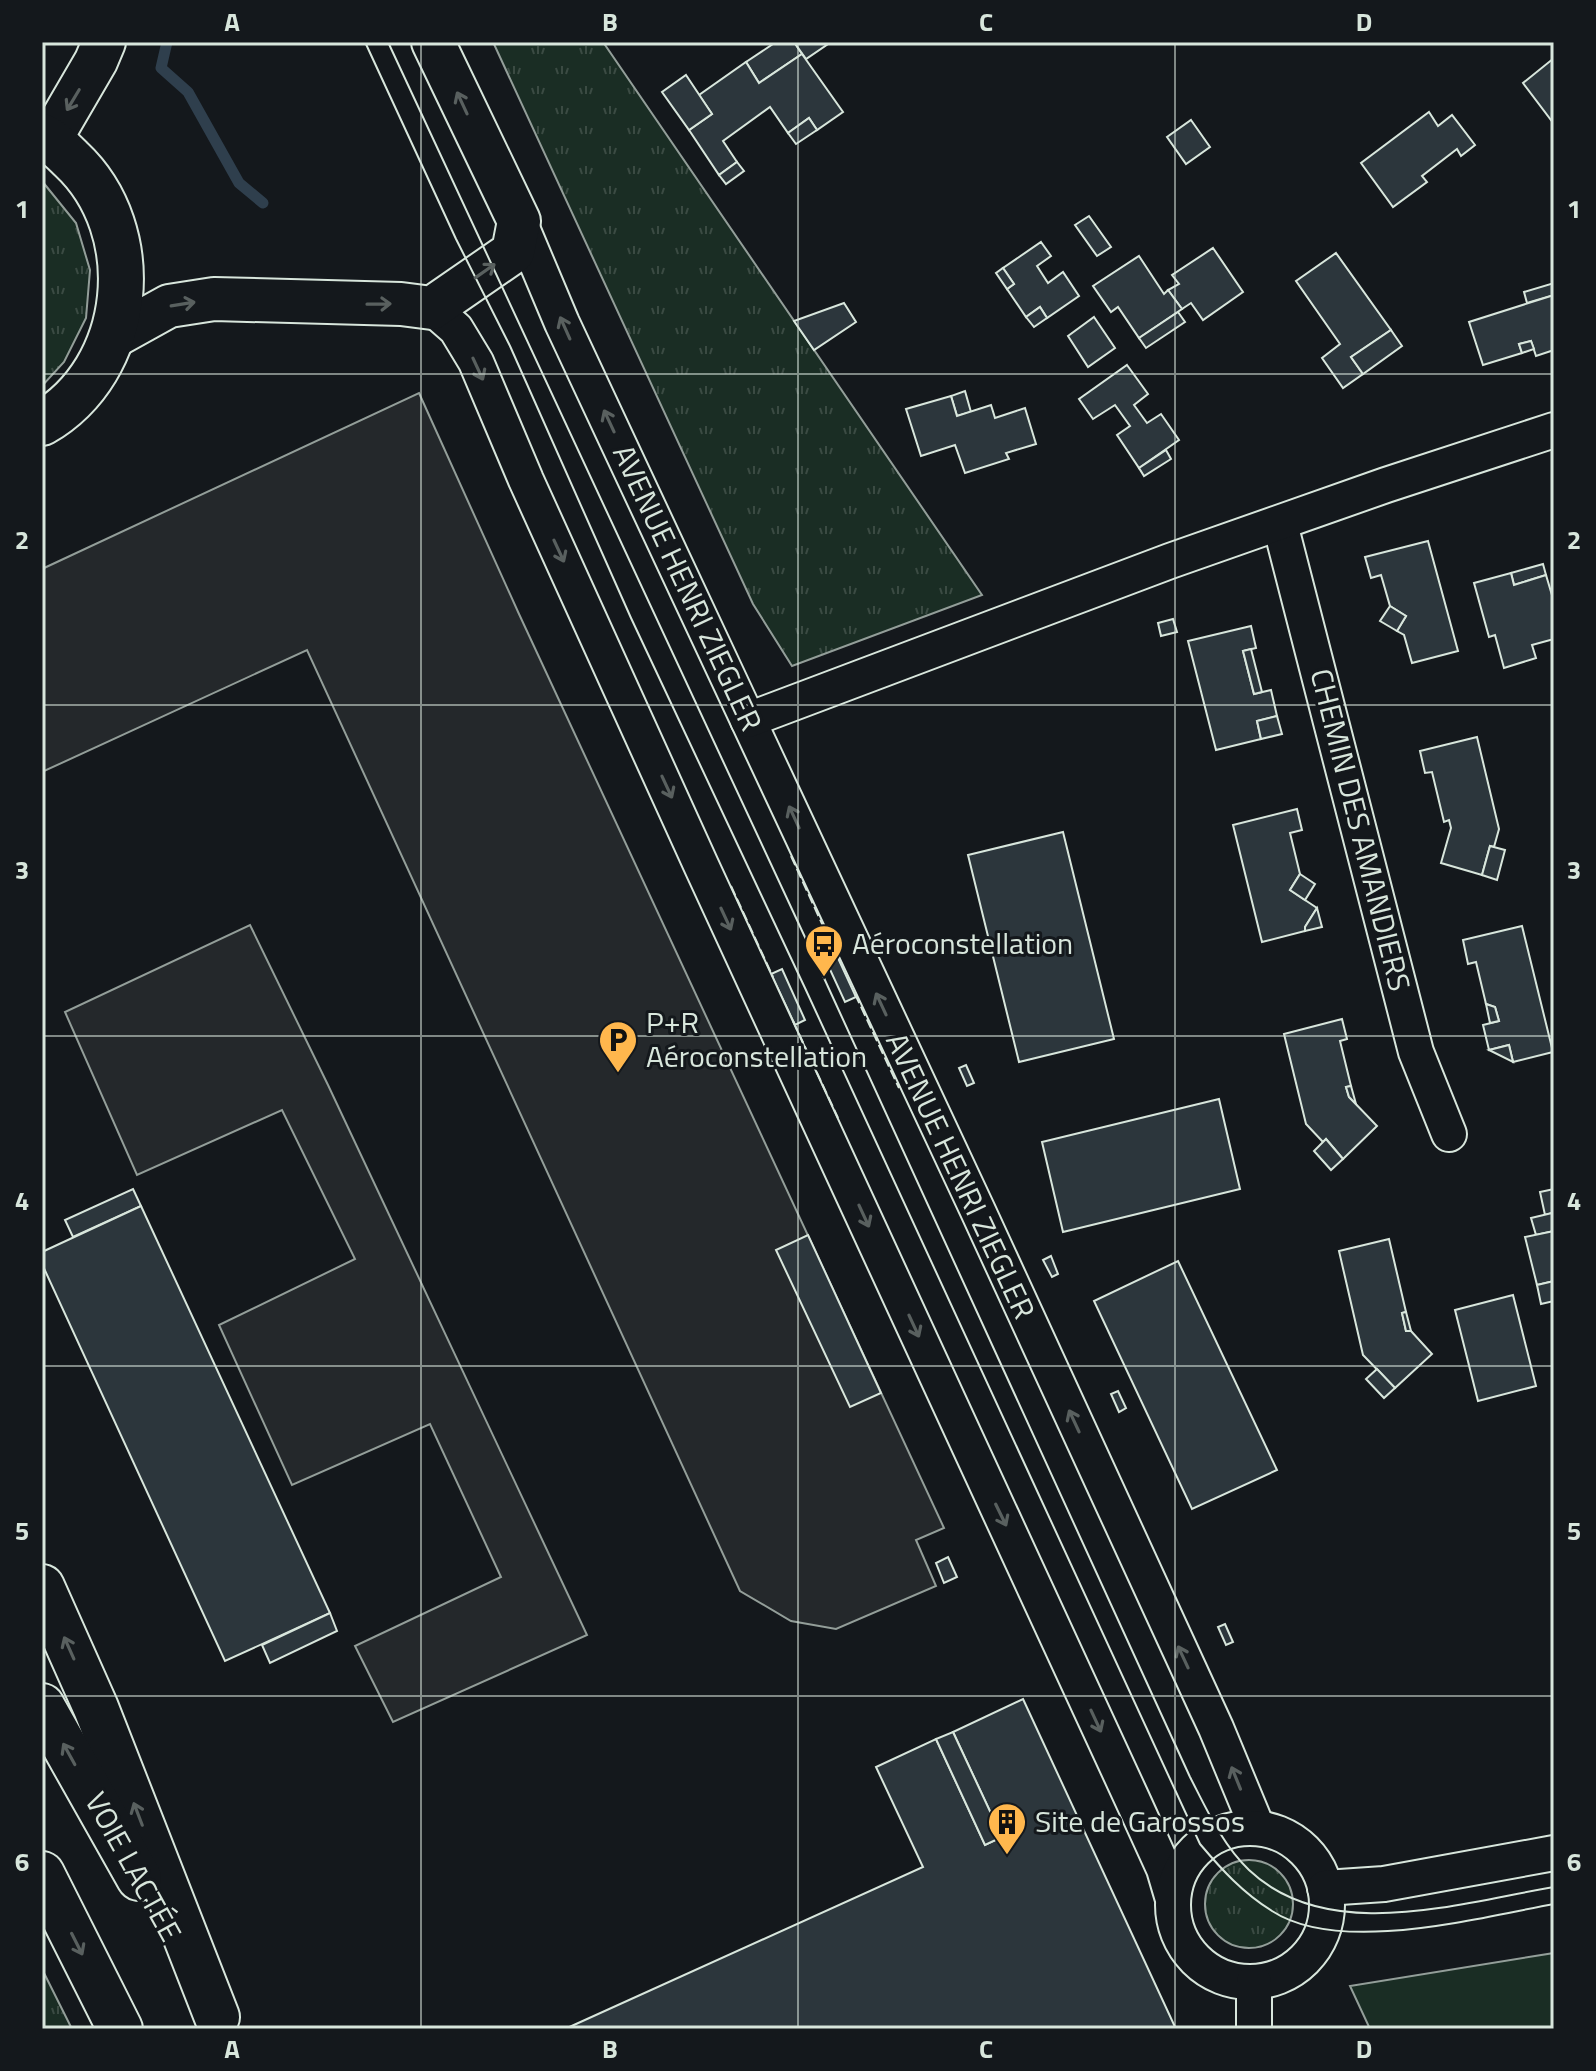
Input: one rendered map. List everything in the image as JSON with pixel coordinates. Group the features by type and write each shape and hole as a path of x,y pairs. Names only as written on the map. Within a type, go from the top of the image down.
{"main road":[{"path":"42,423 58,414 91,379 113,337 123,281 114,226 101,196 82,170 46,138"},
{"path":"42,1587 96,1708 220,2023"},
{"name":"VOIE LACTÉE","path":"42,1706 220,2023"},
{"path":"42,1874 120,2029"}],"street":[{"path":"46,138 96,61 104,42"},
{"path":"432,308 513,252 519,221 433,42"},
{"name":"AVENUE HENRI ZIEGLER","path":"519,221 562,323 1216,1728 1257,1827"},
{"path":"113,337 169,306 214,299 401,304 432,308 456,329 476,362 697,857 1164,1869 1180,1941 1195,1960 1213,1974 1236,1981 1254,1982 1274,1979 1307,1958 1320,1938 1327,1919 1325,1888 1320,1870 1304,1849 1282,1834 1257,1827 1236,1828 1200,1844 1186,1860 1172,1896"},
{"path":"748,720 1170,561 1554,430"},
{"name":"CHEMIN DES AMANDIERS","path":"1280,524 1416,1052 1449,1134"},
{"path":"1325,1888 1384,1884 1554,1853"},
{"path":"1254,1982 1254,2029"}],"green space":[{"path":"493,42 603,42 982,595 792,666 753,604"},
{"path":"42,181 76,223 90,270 86,318 64,362 42,386"},
{"path":"1249,1860 1266,1863 1280,1873 1290,1887 1293,1904 1290,1921 1280,1935 1266,1945 1249,1948 1232,1945 1218,1935 1208,1921 1205,1904 1208,1887 1218,1873 1232,1863"},
{"path":"1554,1953 1554,2029 1370,2029 1350,1986"},
{"path":"42,1969 72,2029 42,2029"}],"shaded area":[{"name":"P+R Aéroconstellation","path":"419,393 944,1528 916,1540 936,1586 836,1629 791,1621 740,1591 307,650 42,772 42,569"},
{"path":"250,925 587,1635 393,1722 355,1646 501,1577 430,1424 292,1485 219,1325 355,1259 282,1110 137,1175 65,1012"}],"building":[{"path":"776,42 794,42 802,54 759,83 746,62"},
{"path":"794,42 831,42 806,59"},
{"path":"802,54 843,112 817,130 809,118 788,133 770,107 723,141 737,162 719,175 689,130 712,114 699,95 746,62 759,83"},
{"path":"1554,58 1554,124 1523,83"},
{"path":"686,75 712,114 689,130 662,92"},
{"path":"1429,112 1438,126 1452,115 1475,145 1461,156 1457,149 1422,176 1427,182 1393,207 1361,163"},
{"path":"809,118 817,130 796,144 788,133"},
{"path":"1191,120 1210,147 1186,164 1167,137"},
{"path":"737,162 744,171 726,184 719,175"},
{"path":"1089,216 1111,247 1097,256 1075,225"},
{"path":"1041,242 1051,256 1037,266 1048,283 1063,272 1079,296 1047,318 1040,307 1026,317 1007,289 1014,284 1003,268"},
{"path":"1213,248 1243,292 1203,320 1191,303 1182,309 1168,290 1179,284 1172,275"},
{"path":"1336,253 1391,330 1351,357 1363,374 1343,388 1322,358 1340,344 1296,281"},
{"path":"1139,256 1164,294 1168,290 1182,309 1139,338 1118,307 1111,312 1093,286"},
{"path":"1003,268 1014,284 1007,289 996,273"},
{"path":"1554,283 1554,295 1527,303 1524,292"},
{"path":"1554,295 1554,350 1536,356 1531,341 1519,344 1522,353 1483,365 1469,322"},
{"path":"844,303 856,322 814,350 794,321"},
{"path":"1040,307 1047,318 1034,327 1026,317"},
{"path":"1178,312 1185,322 1146,348 1139,338"},
{"path":"1094,317 1115,348 1088,367 1068,336"},
{"path":"1391,330 1402,346 1363,374 1351,357"},
{"path":"1531,341 1534,349 1522,353 1519,344"},
{"path":"1127,365 1148,394 1134,405 1147,423 1161,414 1179,440 1139,468 1117,435 1130,426 1115,405 1093,419 1079,399"},
{"path":"965,391 971,412 957,416 951,396"},
{"path":"951,396 957,416 991,405 995,418 1025,408 1036,444 1006,453 1009,459 965,473 955,445 921,456 906,409"},
{"path":"1166,450 1171,459 1144,476 1139,468"},
{"path":"1428,541 1458,651 1412,663 1404,635 1397,631 1406,616 1390,606 1381,575 1371,578 1365,557"},
{"path":"1543,564 1546,575 1514,585 1511,573"},
{"path":"1511,573 1514,585 1546,575 1554,602 1554,639 1532,645 1536,658 1504,668 1495,635 1489,637 1474,583"},
{"path":"1390,606 1406,616 1397,631 1380,621"},
{"path":"1173,619 1177,632 1161,636 1158,623"},
{"path":"1251,626 1256,648 1243,651 1254,694 1271,690 1277,716 1257,721 1261,739 1216,750 1188,641"},
{"path":"1251,649 1262,692 1254,694 1243,651"},
{"path":"1277,716 1282,734 1261,739 1257,721"},
{"path":"1477,737 1499,829 1494,847 1490,846 1482,875 1441,863 1451,828 1449,820 1444,822 1432,772 1425,773 1420,751"},
{"path":"1297,809 1302,830 1290,833 1300,874 1290,890 1317,908 1305,931 1262,942 1233,825"},
{"path":"1063,832 1114,1039 1019,1062 968,855"},
{"path":"1490,846 1505,850 1497,880 1482,875"},
{"path":"1300,874 1315,884 1305,900 1290,890"},
{"path":"1317,908 1322,927 1305,931 1305,927"},
{"path":"1522,926 1553,1052 1513,1062 1509,1045 1489,1050 1483,1025 1499,1021 1495,1007 1486,1004 1476,962 1468,964 1463,940"},
{"path":"832,945 856,997 845,1002 821,950"},
{"path":"782,969 805,1020 795,1025 771,974"},
{"path":"1486,1004 1495,1007 1499,1021 1490,1023"},
{"path":"1342,1019 1347,1039 1340,1041 1351,1086 1346,1087 1349,1097 1377,1126 1343,1159 1326,1139 1323,1142 1306,1124 1284,1034"},
{"path":"1509,1045 1513,1062 1489,1050"},
{"path":"966,1065 974,1083 967,1086 959,1068"},
{"path":"1351,1086 1356,1104 1349,1097 1346,1087"},
{"path":"1219,1099 1240,1189 1063,1232 1042,1142"},
{"path":"1326,1139 1343,1159 1331,1170 1314,1151"},
{"path":"133,1189 141,1206 73,1237 65,1220"},
{"path":"1554,1189 1554,1222 1552,1213 1545,1215 1540,1192"},
{"path":"141,1206 330,1613 225,1661 42,1264 42,1252"},
{"path":"1552,1213 1554,1231 1536,1235 1531,1218"},
{"path":"1554,1231 1554,1281 1537,1285 1525,1237"},
{"path":"808,1235 881,1393 850,1407 776,1250"},
{"path":"1389,1239 1406,1312 1402,1313 1406,1331 1411,1331 1432,1354 1395,1388 1363,1355 1339,1251"},
{"path":"1051,1256 1058,1274 1052,1277 1043,1260"},
{"path":"1178,1261 1277,1470 1192,1509 1094,1301"},
{"path":"1554,1281 1554,1301 1541,1304 1537,1285"},
{"path":"1513,1295 1536,1386 1478,1401 1455,1310"},
{"path":"1406,1312 1411,1331 1406,1331 1402,1313"},
{"path":"1377,1369 1395,1388 1384,1398 1366,1379"},
{"path":"1118,1391 1126,1408 1119,1412 1111,1394"},
{"path":"948,1557 957,1577 944,1583 936,1563"},
{"path":"330,1613 337,1631 270,1663 262,1645"},
{"path":"1225,1624 1233,1642 1226,1645 1218,1627"},
{"name":"Site de Garossos","path":"1023,1699 1176,2029 565,2029 923,1867 876,1767 936,1739 985,1845 1002,1837 953,1732"},
{"path":"953,1732 1002,1837 985,1845 936,1739"}],"waterway":[{"path":"167,42 161,68 188,92 239,183 263,203"}],"tram line":[{"path":"365,42 456,239 510,346 631,618 1200,1844 1233,1880 1272,1911 1300,1924 1334,1930 1371,1932 1410,1929 1554,1904"},
{"path":"388,42 824,978 1190,1777 1223,1838 1249,1870 1281,1893 1317,1907 1355,1913 1396,1913 1437,1908 1554,1887"}],"fence":[{"path":"791,856 834,950"},
{"path":"731,886 773,977"},
{"path":"855,994 899,1088"},
{"path":"793,1021 838,1118"}],"place":[{"name":"Aéroconstellation","path":"824,978"},
{"name":"P+R Aéroconstellation","path":"618,1074"},
{"name":"Site de Garossos","path":"1007,1856"}]}
